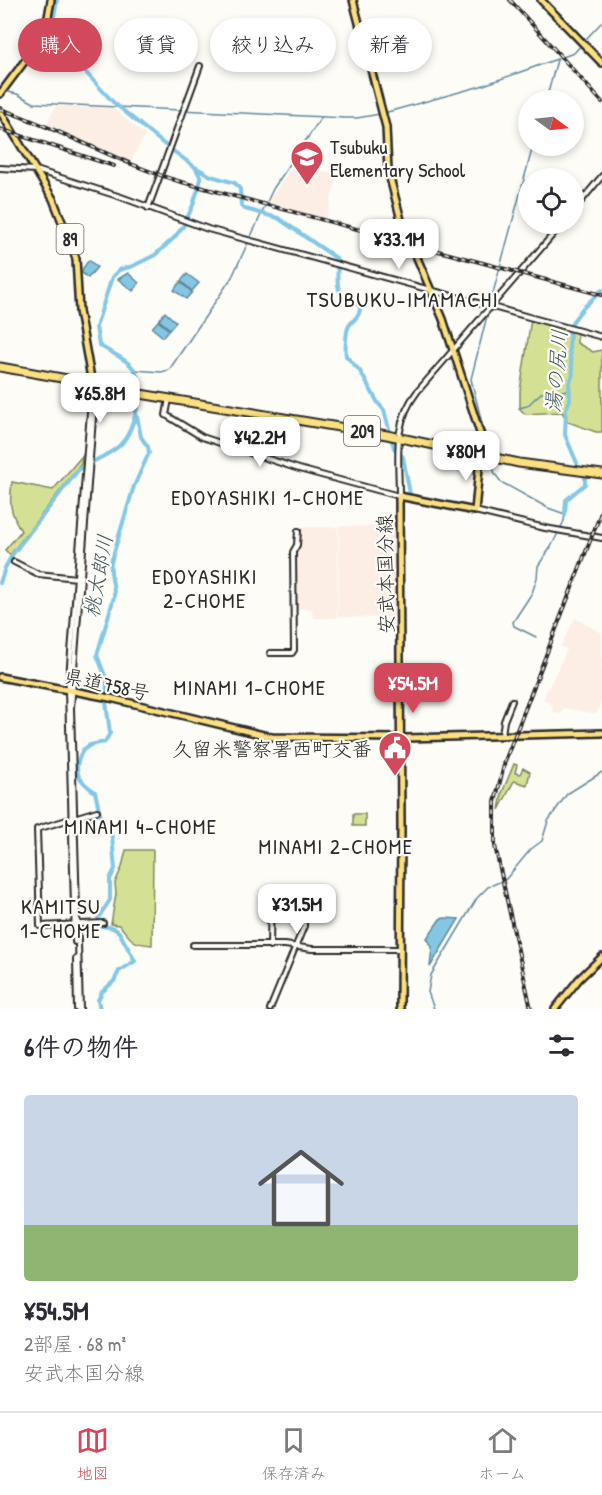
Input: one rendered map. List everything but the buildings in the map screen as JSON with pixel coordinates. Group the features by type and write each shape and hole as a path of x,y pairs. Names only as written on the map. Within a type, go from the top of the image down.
{"highway":[{"name":"209","path":"0,368 399,436 480,454 602,472"},
{"name":"209","path":"147,392 169,398 399,436"}],"main road":[{"path":"0,94 45,34 51,0"},
{"path":"353,0 384,118 388,171 401,220 410,245 432,290 454,349 480,433 475,511"},
{"path":"541,0 602,63"},
{"name":"89","path":"0,111 54,199 76,259 78,304 92,384"},
{"name":"安武本国分線","path":"400,1009 402,949 399,496 475,511"},
{"name":"県道758号","path":"0,677 107,698 267,736 401,737 602,733"},
{"path":"555,1009 579,979 602,957"}],"street":[{"path":"148,207 200,66"},
{"path":"0,168 36,170 190,223 602,337"},
{"path":"584,197 602,176"},
{"path":"169,398 166,416 194,433 299,469 399,496 399,436 405,409 410,400 553,234"},
{"path":"79,578 85,471 89,458 94,392 92,384"},
{"path":"79,1009 70,690 92,384"},
{"path":"475,511 517,519 545,528 602,538"},
{"path":"270,653 292,653 294,650 293,552 297,545 298,531"},
{"path":"14,562 38,574 79,578"},
{"path":"502,735 504,721 512,701"},
{"path":"97,811 37,829 40,926 103,923"},
{"path":"270,946 271,891 303,891 304,926 270,1009"},
{"path":"193,945 402,949"}],"shaded area":[{"path":"56,106 113,108 145,135 130,163 46,124"},
{"name":"Tsubuku Elementary School","path":"295,163 338,175 326,219 269,203"},
{"path":"339,526 392,527 397,534 399,618 338,617"},
{"path":"301,527 338,527 337,618 313,618 312,609 295,609 295,553"},
{"path":"575,618 602,633 602,700 596,714 564,708 561,714 552,711 553,705 543,699 567,650 561,646"}],"green space":[{"path":"531,319 577,332 577,343 593,352 602,350 602,432 568,422 562,412 525,414 520,409 520,391"},
{"path":"82,456 81,464 10,555 5,550 21,531 11,508 12,482 53,490"},
{"path":"514,764 517,765 515,773 520,774 523,768 530,772 527,785 514,781 499,810 502,793"},
{"path":"353,814 365,814 365,826 353,826"},
{"path":"126,850 153,850 152,945 135,942 119,925 111,924 116,894 115,883"}],"water":[{"path":"89,260 97,267 88,278 82,273"},
{"path":"128,273 139,283 133,291 118,279"},
{"path":"187,274 199,283 192,291 181,281"},
{"path":"180,282 192,292 186,299 174,290"},
{"path":"165,312 176,322 170,329 159,320"},
{"path":"158,321 169,330 163,337 152,328"},
{"path":"440,919 459,919 430,967 432,947 427,938"}],"waterway":[{"path":"0,583 12,555 79,469 115,450 130,430 139,397 137,376 126,361 99,345 96,327 112,277 119,270 155,255 174,238 184,225 200,183 200,176 195,167 113,102 77,63 54,43 52,27 57,0"},
{"path":"585,40 602,22"},
{"path":"384,113 481,86 574,53 582,44"},
{"path":"549,90 557,60"},
{"path":"4,91 17,94 34,103 346,118 380,114"},
{"path":"135,370 161,372 169,370 232,277 273,189 321,118"},
{"path":"490,304 530,156"},
{"path":"195,167 211,176 235,183 240,189 241,205 245,209 278,218 336,258 340,291 344,297 360,308 359,314 347,330 346,356 360,371 384,410 394,448 403,457 410,494"},
{"name":"湯の尻川","path":"577,463 565,435 566,409 570,399 569,384 573,374 569,350 570,330 573,321 583,308 602,290"},
{"path":"488,312 471,379 490,455"},
{"path":"519,408 527,406 541,393 571,390"},
{"name":"桃太郎川","path":"100,1009 98,1000 102,992 114,981 119,971 135,961 119,932 102,926 98,918 110,900 110,879 115,869 112,837 100,814 95,792 81,779 77,764 83,750 90,745 105,742 110,733 106,702 107,681 97,655 114,597 111,562 134,486 149,453 141,437 137,416"},
{"path":"491,460 495,474 501,482 548,508 565,514 564,521 551,547 538,566 532,593 513,622 514,626 536,637"},
{"name":"湯の尻川","path":"565,514 566,500 585,484 585,478"},
{"path":"434,1009 428,992 431,975 477,898 488,887 506,879 531,849 542,841 548,821 567,794 602,772"}],"railway":[{"path":"510,0 602,102"},
{"path":"0,109 133,165 178,181 602,295"},
{"path":"0,129 114,166"},
{"path":"531,1009 495,846 495,802 505,761 602,510"}],"place":[{"name":"Tsubuku Elementary School","path":"307,186"},
{"name":"久留米警察署西町交番","path":"395,777"}],"district":[{"name":"TSUBUKU-IMAMACHI","path":"403,299"},
{"name":"EDOYASHIKI 1-CHOME","path":"268,497"},
{"name":"EDOYASHIKI 2-CHOME","path":"205,588"},
{"name":"MINAMI 1-CHOME","path":"250,687"},
{"name":"MINAMI 4-CHOME","path":"141,826"},
{"name":"MINAMI 2-CHOME","path":"336,846"},
{"name":"KAMITSU 1-CHOME","path":"61,918"}]}
